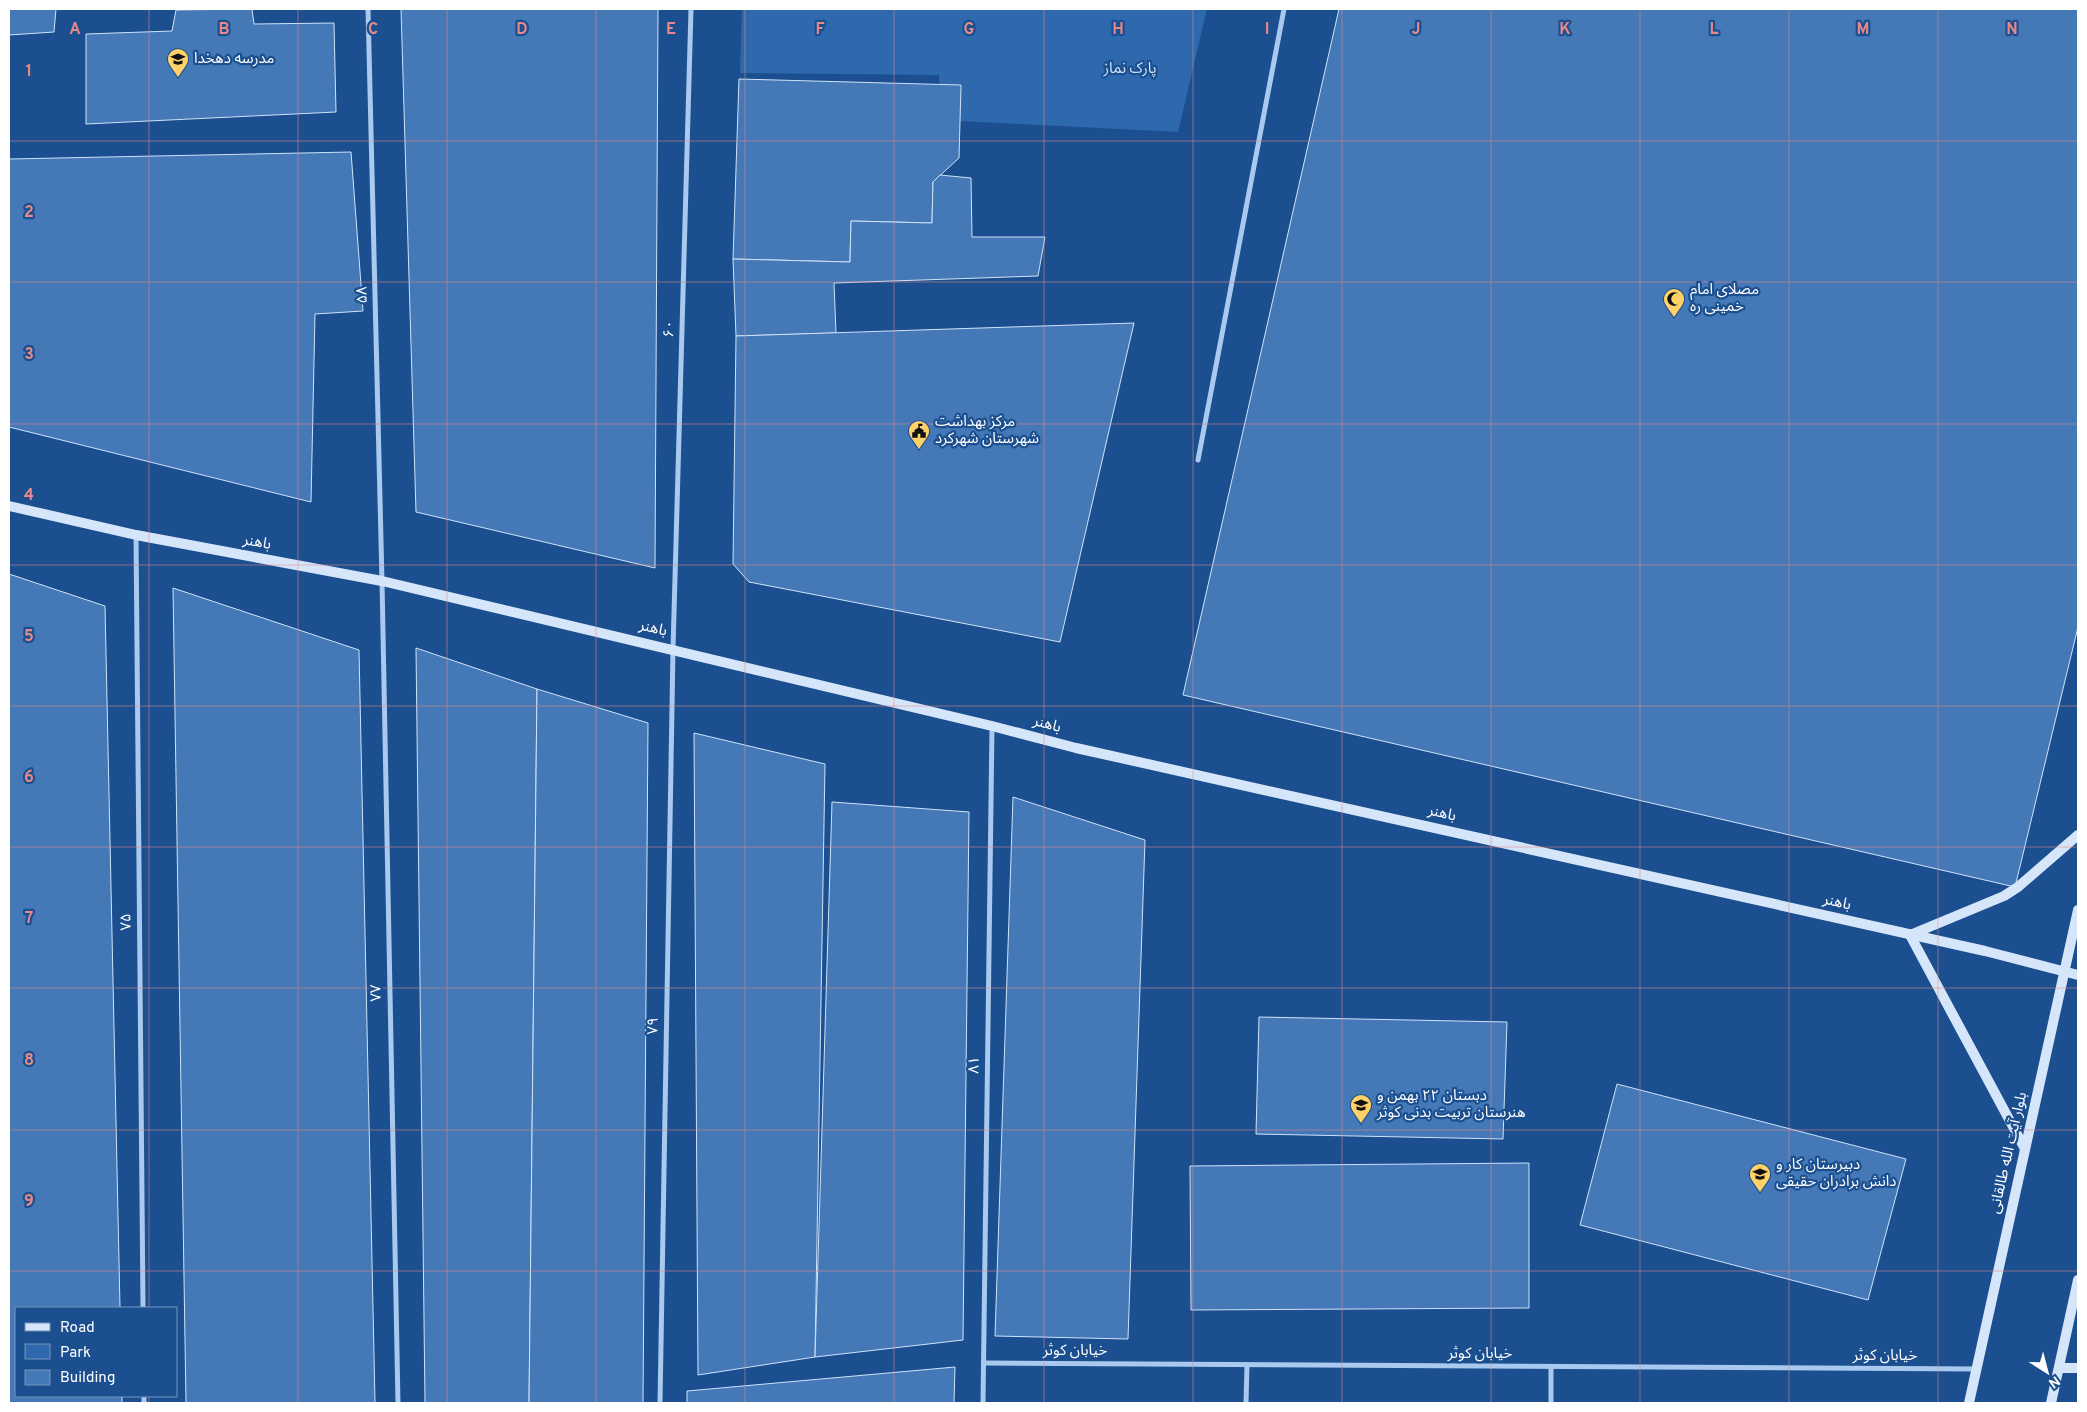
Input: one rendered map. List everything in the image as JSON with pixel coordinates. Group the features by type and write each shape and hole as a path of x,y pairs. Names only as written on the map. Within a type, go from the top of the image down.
{"main road":[{"name":"باهنر","path":"9,506 136,535 382,581 992,726 1086,751 1910,935 2078,975"},
{"path":"2025,1149 1910,935 2004,896 2025,881 2078,835"},
{"name":"بلوار آیت الله طالقانی","path":"1969,1403 2078,910"},
{"path":"2051,1403 2078,1280"},
{"path":"2059,1368 2078,1368"}],"street":[{"name":"۵۸","path":"368,9 382,581"},
{"name":"۶۰","path":"672,649 692,9"},
{"path":"1198,460 1284,9"},
{"name":"۷۵","path":"136,535 143,1307"},
{"name":"۷۷","path":"382,581 398,1403"},
{"name":"۷۹","path":"660,1403 672,649"},
{"name":"۸۱","path":"983,1403 992,726"},
{"name":"خیابان کوثر","path":"984,1364 1977,1369"},
{"path":"1246,1403 1247,1365"},
{"path":"1551,1367 1551,1403"}],"green space":[{"name":"پارک نماز","path":"742,9 1207,9 1178,132 940,120 939,75 740,73"}],"building":[{"path":"9,9 56,9 54,32 9,35"},
{"name":"مدرسه دهخدا","path":"252,9 254,24 334,23 336,112 86,124 86,34 172,31 176,10"},
{"path":"401,9 658,9 655,568 416,512"},
{"name":"مصلای امام خمینی ره","path":"1339,9 2078,9 2078,627 2015,887 1183,695"},
{"path":"739,79 961,85 959,158 933,182 932,223 851,221 850,262 733,259"},
{"path":"351,152 363,311 315,314 311,502 9,427 9,159"},
{"path":"940,175 971,178 972,237 1045,237 1038,276 834,283 836,333 736,336 733,259 850,262 851,221 932,223 933,182"},
{"name":"مرکز بهداشت شهرستان شهرکرد","path":"1134,323 1060,642 749,582 733,564 736,336"},
{"path":"9,574 105,606 120,1307 15,1307 15,1397 122,1397 122,1403 9,1403"},
{"path":"173,588 359,650 375,1403 186,1403"},
{"path":"416,648 537,689 529,1403 425,1403"},
{"path":"537,689 648,723 643,1403 529,1403"},
{"path":"694,733 825,764 815,1357 698,1375"},
{"path":"1013,797 1145,840 1128,1339 995,1336"},
{"path":"832,802 969,812 963,1340 815,1357"},
{"path":"1259,1017 1507,1022 1503,1139 1256,1134"},
{"path":"1617,1084 1906,1159 1868,1300 1580,1225"},
{"path":"1529,1163 1529,1308 1191,1310 1190,1166"},
{"path":"955,1367 954,1403 687,1403 687,1391"}],"place":[{"name":"مدرسه دهخدا","path":"178,78"},
{"name":"مصلای امام خمینی ره","path":"1674,318"},
{"name":"مرکز بهداشت شهرستان شهرکرد","path":"919,450"},
{"name":"دبستان ۲۲ بهمن و هنرستان تربیت بدنی کوثر","path":"1361,1124"},
{"name":"دبیرستان کار و دانش برادران حقیقی","path":"1760,1193"}]}
